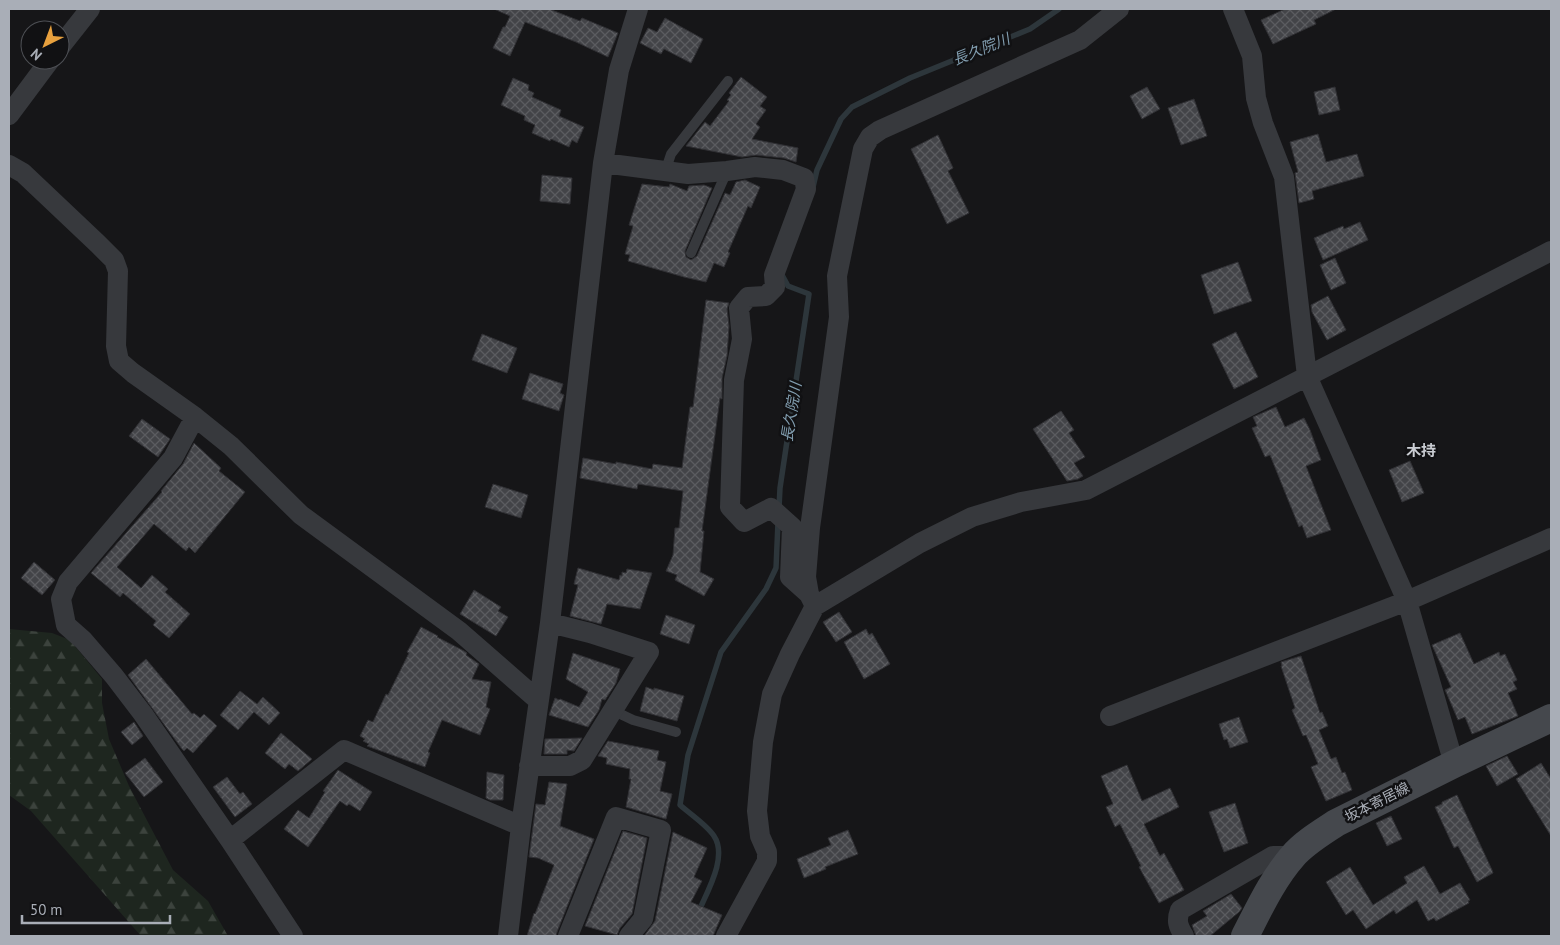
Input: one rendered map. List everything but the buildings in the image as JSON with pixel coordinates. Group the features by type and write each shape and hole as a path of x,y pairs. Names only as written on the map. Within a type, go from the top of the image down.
{"main road":[{"name":"坂本寄居線","path":"1244,936 1276,877 1293,856 1318,834 1336,823 1454,764 1551,718"}],"street":[{"path":"70,34 90,9"},
{"path":"508,936 529,766 550,622 603,163 619,70 638,9"},
{"path":"726,936 767,861 767,852 760,836 757,811 763,742 772,694 812,600 806,577 810,528 838,317 837,276 863,149 870,137 880,130 1080,40 1119,9"},
{"path":"1233,9 1252,56 1256,98 1262,123 1284,177 1307,376 1407,601 1454,764"},
{"path":"9,115 43,70"},
{"path":"603,163 688,174 756,167 783,170 804,178 806,188 774,275 775,287 766,296 748,296 739,308 742,340 734,380 730,507 744,522 772,508 792,527 790,577 812,600"},
{"path":"9,165 23,173 114,260 118,271 116,346 119,361 231,446 301,514 459,631 539,701"},
{"path":"812,600 972,517 1021,502 1086,490 1551,252"},
{"path":"195,417 173,458 68,582 61,599 66,624 83,640 143,714 294,936"},
{"path":"1110,716 1407,601 1551,538"},
{"path":"529,766 570,766 582,760 649,652 590,632 550,622"},
{"path":"230,840 344,750 521,826"},
{"path":"568,936 616,817 661,830 642,919 629,936"},
{"path":"1184,936 1178,926 1177,919 1180,910 1273,856 1293,856"}],"lane":[{"path":"665,172 670,154 728,81"},
{"path":"690,253 727,171"},
{"path":"612,710 633,720 676,732"}],"green space":[{"path":"9,629 52,633 70,640 102,679 102,703 109,739 129,786 173,870 208,901 228,936 141,936 31,811 9,795"}],"waterway":[{"name":"長久院川","path":"813,187 817,170 841,119 852,107 910,78 1030,29 1059,9"},
{"name":"長久院川","path":"779,508 780,488 809,294 788,286 781,273"},
{"name":"長久院川","path":"698,913 715,874 719,854 718,844 711,832 680,805 688,755 721,652 766,589 776,568 778,522"}],"district":[{"name":"木持","path":"1421,450"}]}
